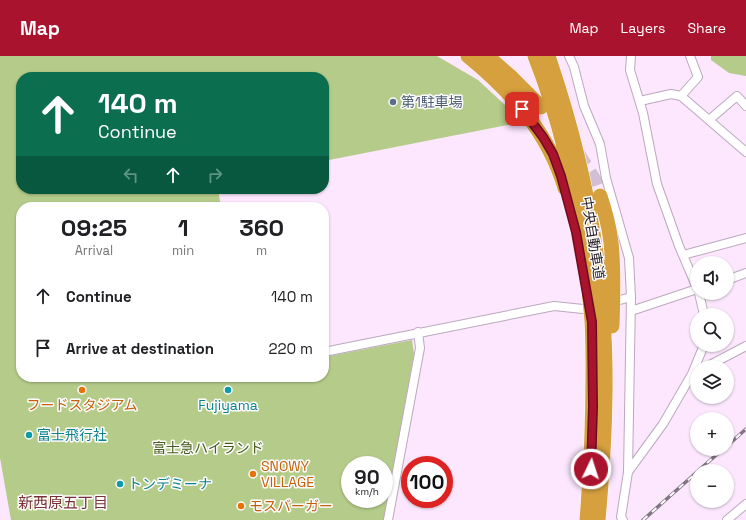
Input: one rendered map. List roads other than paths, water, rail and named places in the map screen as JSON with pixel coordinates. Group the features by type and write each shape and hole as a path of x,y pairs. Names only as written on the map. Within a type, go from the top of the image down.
{"highway":[{"path":"468,56 502,86 514,99 530,118 553,154 561,176 574,226 592,322"},
{"path":"487,56 541,106"},
{"name":"中央自動車道","path":"535,56 550,95 563,141 584,246 592,322 593,415 592,454 587,520"},
{"name":"中央自動車道","path":"548,56 561,94 581,169 595,245 604,322 605,410 598,520"},
{"path":"600,196 607,219 611,240 613,283 609,430 606,466 600,499"}],"street":[{"path":"569,56 574,67 584,106 600,144 606,178 629,258 631,312 628,472 621,517 623,520"},
{"path":"631,56 630,70 643,113 657,184 690,272"},
{"path":"681,96 698,76 690,56"},
{"path":"640,101 671,94 681,96 746,152"},
{"path":"708,120 737,96 746,106"},
{"path":"683,255 746,238"},
{"path":"734,277 746,273"},
{"path":"631,312 690,291"},
{"path":"620,300 631,297"},
{"path":"329,351 554,306 583,309"},
{"path":"388,520 420,348 418,332"},
{"path":"719,360 746,346"},
{"path":"628,472 663,424 690,381"},
{"path":"727,520 746,504"}],"tunnel":[{"path":"577,153 594,180 600,196"}],"railway":[{"path":"734,440 746,429"},
{"path":"706,464 715,456"},
{"path":"643,520 690,478"}],"place":[{"name":"第1駐車場","path":"393,102"},
{"name":"フードスタジアム","path":"82,390"},
{"name":"Fujiyama","path":"228,390"},
{"name":"富士飛行社","path":"29,435"},
{"name":"SNOWY VILLAGE","path":"253,474"},
{"name":"トンデミーナ","path":"120,484"},
{"name":"モスバーガー","path":"241,506"}],"district":[{"name":"新西原五丁目","path":"63,503"}],"park label":[{"name":"富士急ハイランド","path":"208,448"}]}
